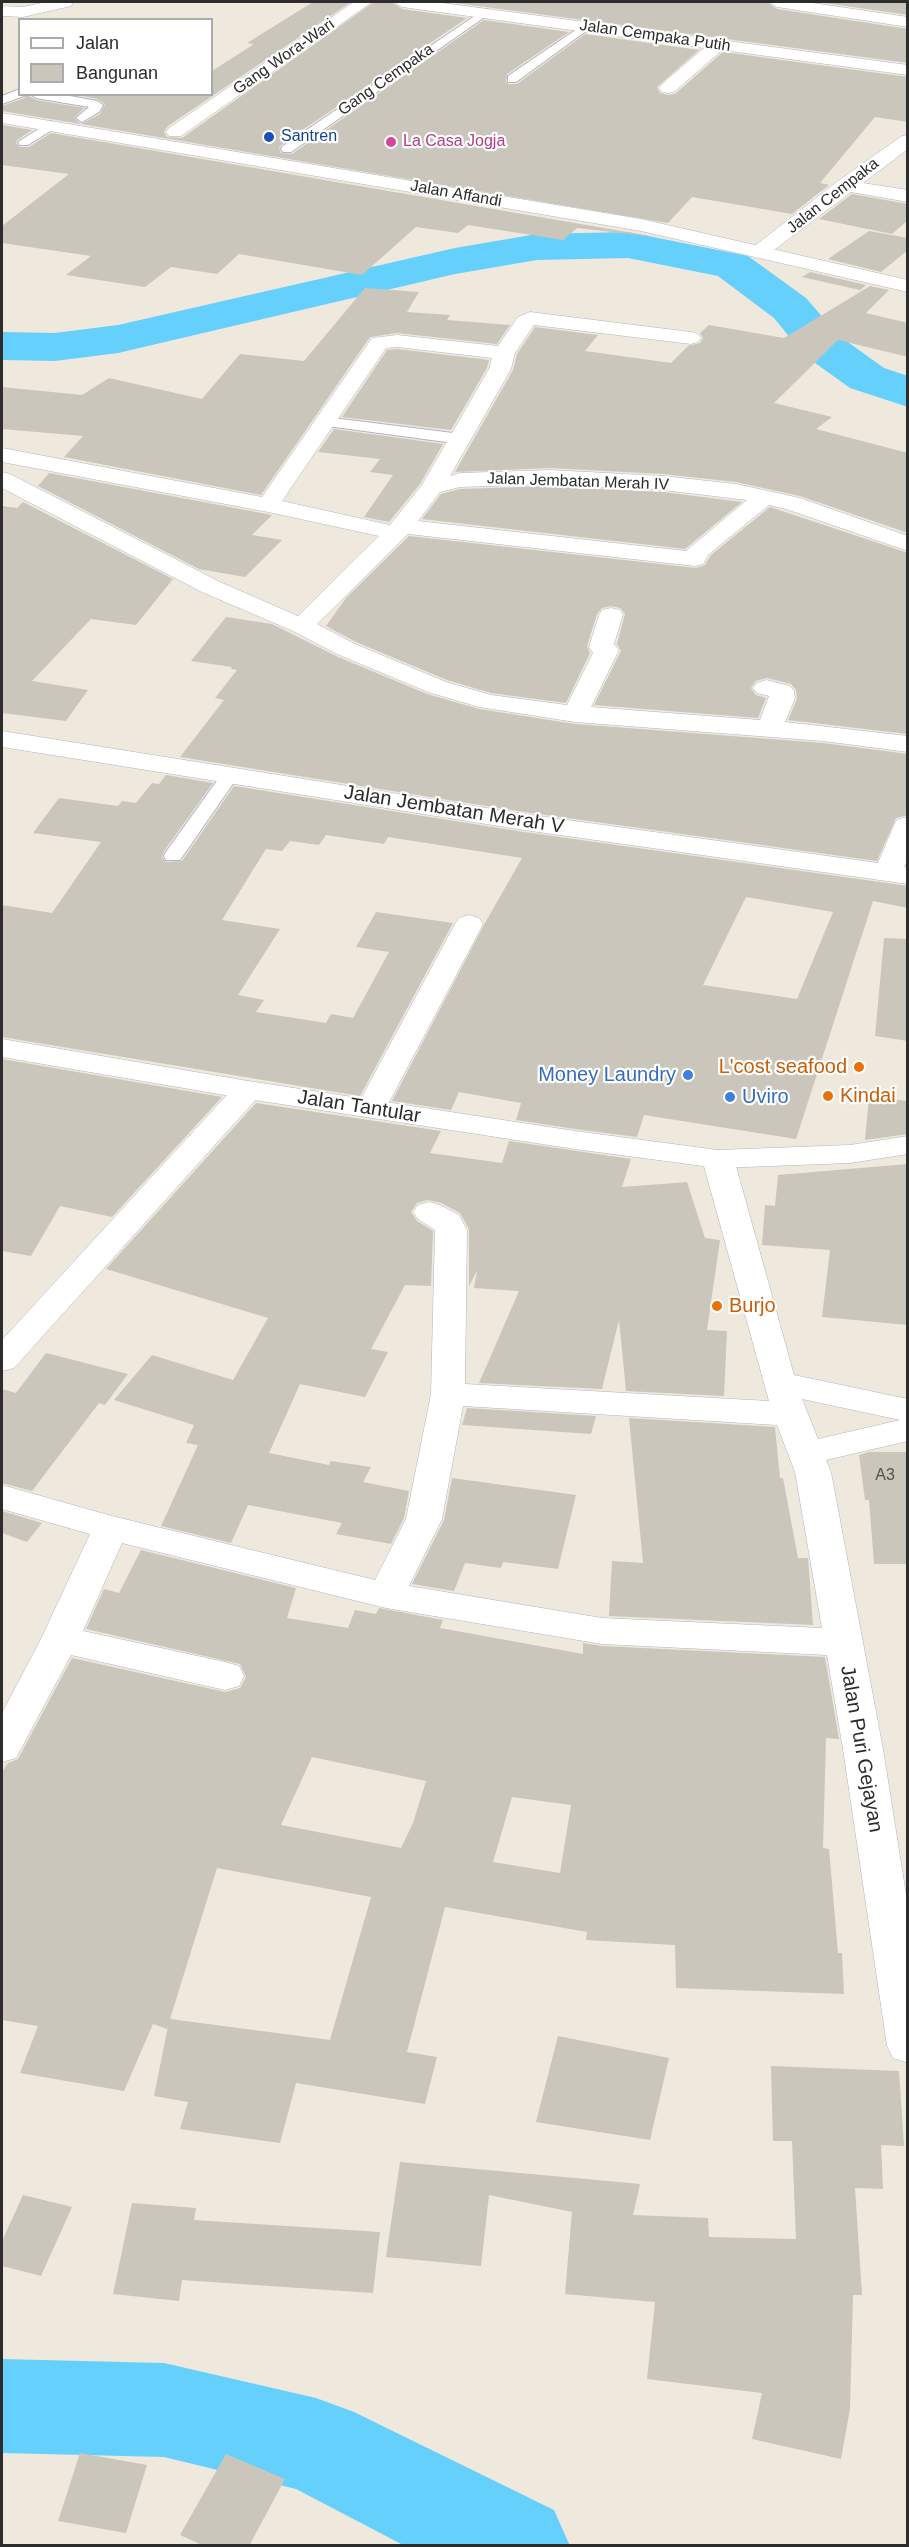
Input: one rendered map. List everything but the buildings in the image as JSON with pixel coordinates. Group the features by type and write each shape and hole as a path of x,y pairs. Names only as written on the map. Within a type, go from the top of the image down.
{"street":[{"name":"Gang Wora-Wari","path":"175,132 364,2"},
{"name":"Jalan Cempaka Putih","path":"402,2 908,70"},
{"path":"777,2 908,22"},
{"path":"2,11 67,10"},
{"path":"668,88 718,45"},
{"name":"Jalan Affandi","path":"2,105 582,198 756,238 908,286"},
{"name":"Jalan Affandi","path":"2,118 641,225 756,238"},
{"name":"Jalan Cempaka","path":"756,238 781,236 845,185 908,140"},
{"path":"845,185 908,196"},
{"path":"781,236 804,242"},
{"path":"302,626 399,529 432,487 500,369 504,352 525,321 530,318 691,338"},
{"path":"268,505 379,342 397,340 504,352"},
{"path":"2,455 399,529 695,559 698,551 766,496"},
{"path":"522,503 534,478"},
{"name":"Jalan Jembatan Merah IV","path":"432,487 460,480 534,478 663,483 766,496 822,512 908,544"},
{"path":"2,479 211,587 302,626 356,654 437,687 489,702 575,714 823,733 908,744"},
{"path":"575,714 607,650 601,647 611,615"},
{"path":"766,688 781,691 782,698 769,729"},
{"name":"Jalan Jembatan Merah V","path":"2,739 524,822 898,874"},
{"path":"898,874 908,825"},
{"path":"371,1108 468,924"},
{"name":"Jalan Tantular","path":"2,1048 248,1090 575,1140 718,1159 850,1154 908,1145"},
{"path":"2,1360 248,1090"},
{"name":"Jalan Puri Gejayan","path":"718,1159 785,1398 807,1453 863,1749 908,2046"},
{"path":"386,1595 424,1519 448,1394 451,1230 448,1222 429,1212"},
{"path":"448,1394 785,1398 908,1410"},
{"path":"807,1453 908,1430"},
{"path":"2,1497 111,1528 386,1595 602,1631 843,1642"},
{"path":"2,1748 60,1639 111,1528"},
{"path":"60,1639 225,1676"}],"lane":[{"name":"Gang Cempaka","path":"287,149 485,12"},
{"path":"512,79 586,26"},
{"path":"2,100 18,94"},
{"path":"47,96 97,105 82,118"},
{"path":"24,142 51,125"},
{"path":"325,422 461,439"},
{"path":"173,856 231,775"}],"waterway":[{"path":"2,346 55,347 118,339 455,261 537,247 628,245 732,265 790,308 821,345 867,378 908,393"},
{"path":"2,2406 164,2410 316,2446 515,2546"}],"place":[{"name":"Santren","path":"269,137"},
{"name":"La Casa Jogja","path":"391,142"},
{"name":"L'cost seafood","path":"859,1067"},
{"name":"Money Laundry","path":"688,1075"},
{"name":"Kindai","path":"828,1096"},
{"name":"Uviro","path":"730,1097"},
{"name":"Burjo","path":"717,1306"}]}
